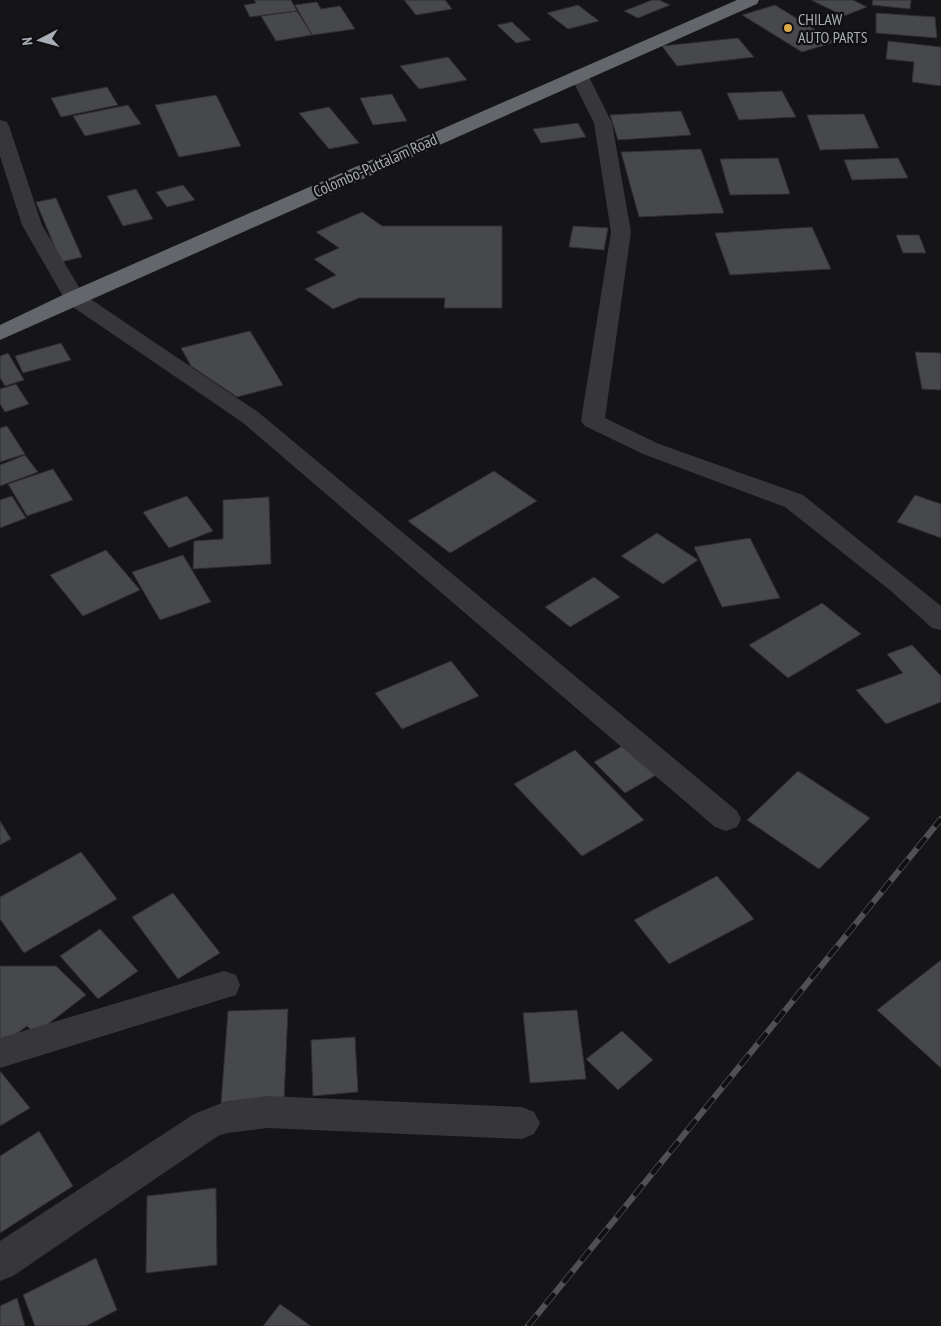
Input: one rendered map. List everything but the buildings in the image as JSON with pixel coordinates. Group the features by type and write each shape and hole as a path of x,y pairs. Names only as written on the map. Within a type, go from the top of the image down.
{"highway":[{"name":"Colombo-Puttalam Road","path":"0,333 75,298 751,0"}],"street":[{"path":"578,75 603,123 621,232 594,421 651,449 794,501 900,585 941,621"},
{"path":"0,126 32,225 75,298 250,417 726,819"},
{"path":"0,1053 224,985"},
{"path":"0,1263 206,1125 227,1117 266,1112 522,1123"}],"railway":[{"path":"528,1326 941,819"}],"place":[{"name":"CHILAW AUTO PARTS","path":"788,28"}]}
